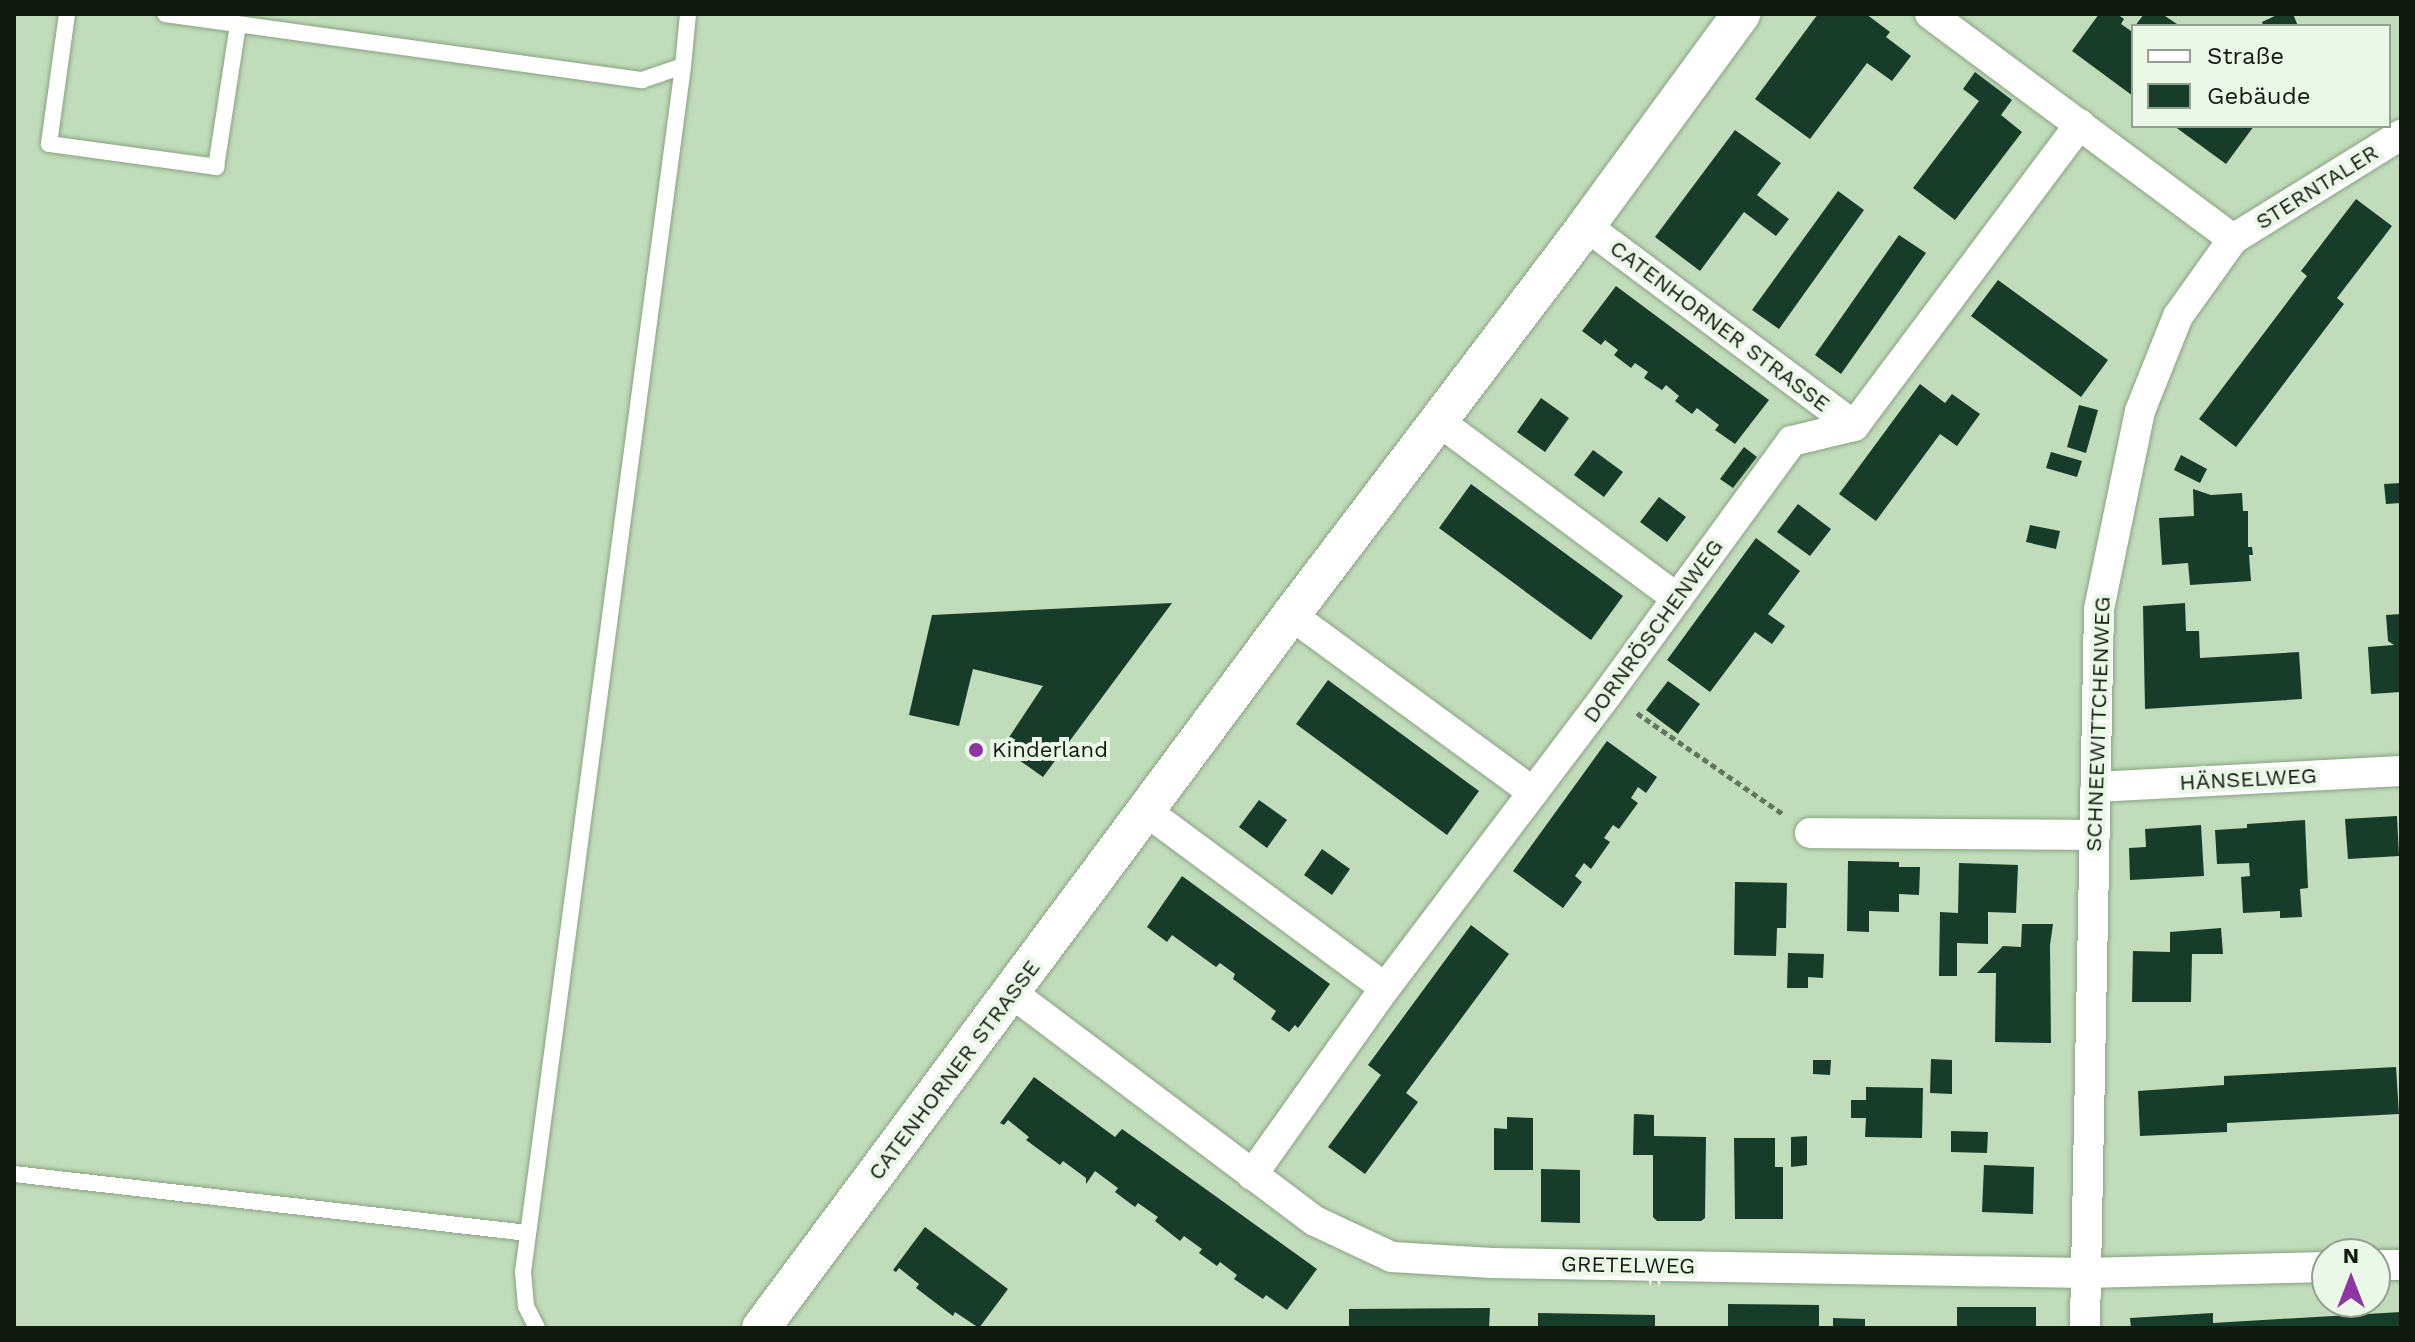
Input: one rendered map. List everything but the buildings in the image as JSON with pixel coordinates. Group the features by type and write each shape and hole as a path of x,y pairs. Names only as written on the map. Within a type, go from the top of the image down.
{"street":[{"name":"CATENHORNER STRASSE","path":"761,1328 1291,615 1586,226 1741,14"},
{"path":"1930,14 2233,239"},
{"path":"1854,426 2080,124"},
{"name":"STERNTALER","path":"2233,239 2401,135"},
{"name":"CATENHORNER STRASSE","path":"1586,226 1854,426"},
{"name":"SCHNEEWITTCHENWEG","path":"2085,1328 2099,609 2140,411 2178,316 2233,239"},
{"path":"1437,420 1677,598"},
{"name":"DORNRÖSCHENWEG","path":"1252,1175 1385,988 1608,693 1792,441 1854,426"},
{"path":"1291,615 1533,792"},
{"name":"HÄNSELWEG","path":"2096,787 2401,771"},
{"path":"1146,811 1385,988"},
{"path":"1810,833 2094,835"},
{"name":"GRETELWEG","path":"1012,993 1315,1221 1392,1257 1508,1263 2085,1273 2311,1267"}],"lane":[{"path":"67,14 49,144 216,167 238,25"},
{"path":"165,14 642,80 683,66"},
{"path":"537,1328 526,1306 524,1283 528,1233 688,14"},
{"path":"14,1174 528,1233"}],"path":[{"path":"1608,693 1810,833"}],"place":[{"name":"Kinderland","path":"976,750"}]}
